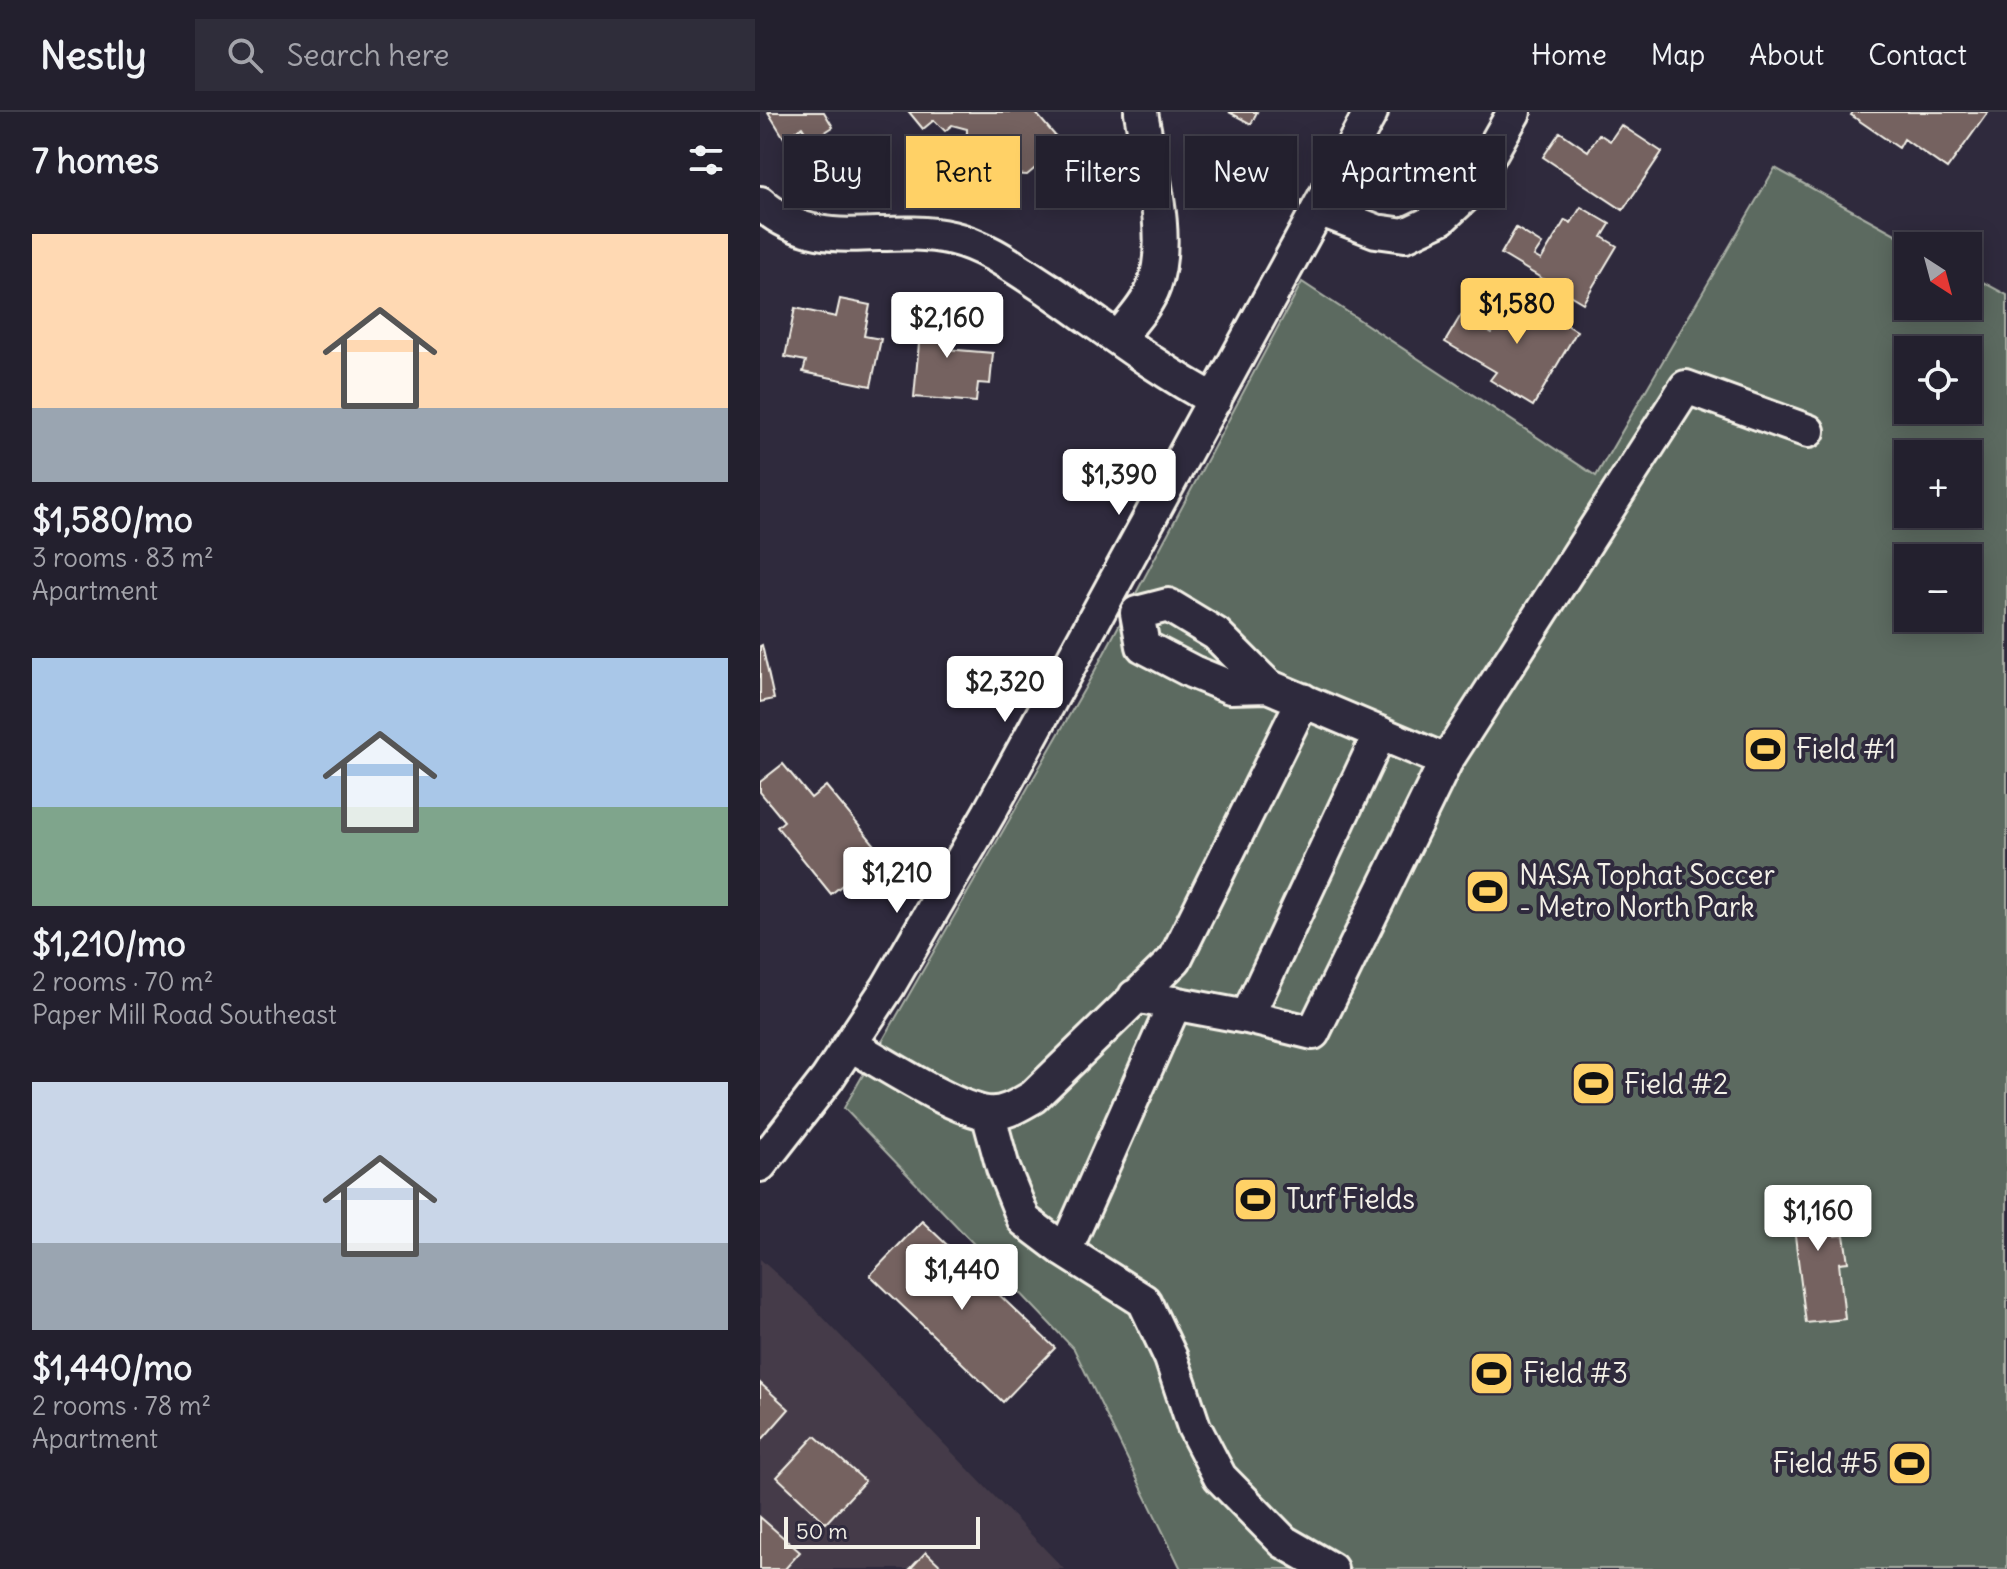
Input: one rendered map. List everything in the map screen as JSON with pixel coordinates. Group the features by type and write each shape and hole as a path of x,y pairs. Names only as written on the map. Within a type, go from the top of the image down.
{"street":[{"path":"1119,337 1153,289 1160,263 1159,222 1141,112"},
{"path":"760,1165 851,1045 989,813 1371,112"},
{"path":"1319,209 1376,231 1405,235 1441,218 1468,193 1514,112"},
{"path":"760,203 809,232 851,236 919,234 963,242 1014,267 1184,384 1215,400"},
{"path":"1135,996 1313,1033 1446,761 1686,387 1808,431"},
{"path":"1108,596 1137,613 1168,605 1216,634 1268,686 1446,761"},
{"path":"1137,613 1143,646 1230,687 1268,686"},
{"path":"851,1045 952,1101 988,1113 1013,1109 1033,1097 1175,959 1303,700"},
{"path":"1247,1017 1380,733"},
{"path":"1065,1251 1175,1003"},
{"path":"988,1113 1003,1168 1024,1220 1065,1251 1144,1301 1171,1358 1194,1427 1220,1477 1284,1542 1331,1569"}],"shaded area":[{"path":"760,1259 812,1306 1064,1569 760,1569"}],"green space":[{"name":"NASA Tophat Soccer - Metro North Park","path":"1775,168 1894,233 1894,320 1982,320 1982,282 2007,295 2007,1569 1181,1569 1074,1349 844,1108 1093,674 1302,282 1596,476"}],"building":[{"path":"768,112 824,112 833,127 819,136 808,136 802,127 784,138"},
{"path":"909,112 1035,112 1055,136 1036,136 1036,168 1027,175 1020,175 1020,136 967,136 967,129 952,125 945,131 934,120 923,129"},
{"path":"1229,112 1257,112 1251,124"},
{"path":"1853,112 1988,112 1947,169 1904,139 1899,148 1851,115"},
{"path":"1621,125 1662,152 1623,210 1543,157 1560,132 1588,151 1599,134 1610,141"},
{"path":"1581,207 1610,224 1602,237 1617,246 1583,303 1501,254 1516,228 1542,244 1534,256 1541,260 1565,220 1571,223"},
{"path":"1518,290 1553,311 1550,315 1577,331 1533,406 1490,380 1496,372 1445,342 1461,315 1492,333"},
{"path":"840,299 870,305 864,336 881,339 871,386 803,372 806,361 785,357 795,308 836,317"},
{"path":"923,300 951,302 946,349 993,353 990,384 978,383 976,402 914,397"},
{"path":"760,646 774,699 760,702"},
{"path":"783,764 811,798 826,786 879,850 862,863 865,867 831,894 777,827 784,821 760,792 760,782"},
{"path":"1828,1183 1835,1236 1844,1235 1848,1262 1839,1263 1845,1319 1806,1323 1789,1188"},
{"path":"922,1221 1055,1348 1003,1402 870,1275"},
{"path":"760,1383 789,1409 760,1442"},
{"path":"815,1436 865,1481 826,1523 777,1477"},
{"path":"760,1517 800,1552 785,1569 760,1569"},
{"path":"926,1552 944,1569 910,1569"}],"place":[{"name":"Field #1","path":"1765,749"},
{"name":"NASA Tophat Soccer - Metro North Park","path":"1488,891"},
{"name":"Field #2","path":"1593,1084"},
{"name":"Turf Fields","path":"1255,1199"},
{"name":"Field #3","path":"1492,1373"},
{"name":"Field #5","path":"1909,1463"}]}
